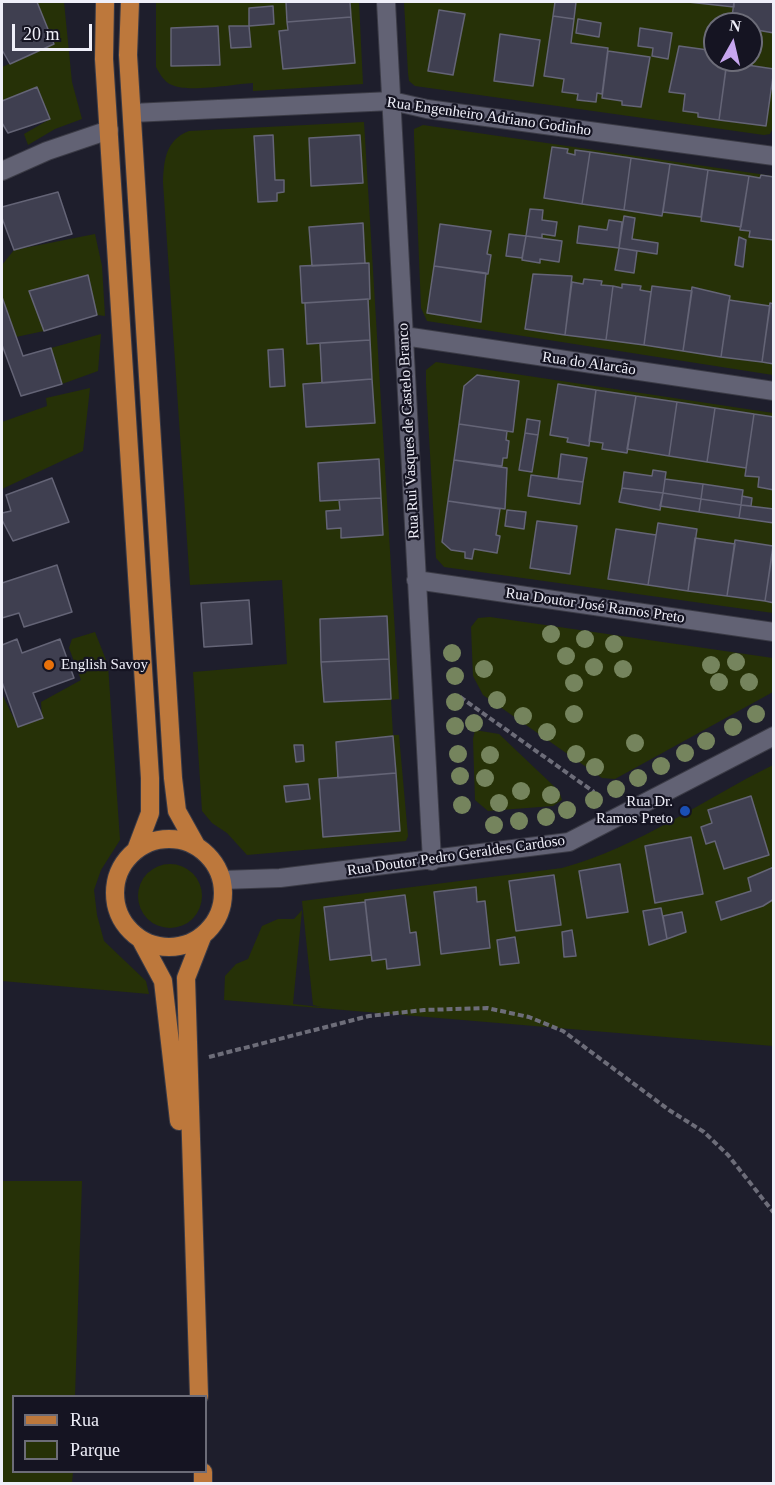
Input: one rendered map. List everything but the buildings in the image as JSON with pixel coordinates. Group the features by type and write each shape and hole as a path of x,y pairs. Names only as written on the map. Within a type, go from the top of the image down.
{"main road":[{"path":"105,2 104,59 150,778 150,813 136,850 122,866 115,886 115,896 116,907 125,926 141,940 163,981 192,1236"},
{"path":"130,2 128,55 173,778 177,811 197,847 213,861 222,880 223,902 216,921 202,937 186,978 192,1236 199,1395"},
{"path":"136,850 155,841 177,840 197,847"},
{"path":"141,940 161,947 182,946 202,937"}],"street":[{"name":"Rua Rui Vasques de Castelo Branco","path":"386,2 432,861"},
{"name":"Rua Engenheiro Adriano Godinho","path":"132,113 392,101 427,109 774,156"},
{"path":"2,171 47,151 109,130"},
{"name":"Rua do Alarcão","path":"404,336 774,391"},
{"name":"Rua Doutor José Ramos Preto","path":"416,580 774,632"},
{"name":"Rua Doutor Pedro Geraldes Cardoso","path":"222,880 280,878 432,861 569,842 774,736"}],"path":[{"path":"460,698 594,792"},
{"path":"188,1061 369,1016 424,1010 487,1008 529,1017 563,1031 669,1110 704,1132 728,1155 774,1213"}],"green space":[{"path":"37,2 64,2 72,82 82,119 55,129 28,145 24,134 50,119 37,87 2,101 2,67 54,44"},
{"path":"156,2 359,2 363,84 253,91 253,83 200,88 169,84 156,67"},
{"path":"404,2 773,2 773,128 770,134 415,86 409,81"},
{"path":"364,122 399,699 391,700 393,735 399,735 408,836 406,841 247,855 202,811 193,672 287,664 282,580 190,585 163,182 164,166 171,145 189,131"},
{"path":"423,125 773,176 773,375 427,321 421,308 414,137 414,129"},
{"path":"95,234 102,266 105,316 97,315 87,275 30,291 44,331 16,337 2,297 2,265 14,250"},
{"path":"101,334 98,371 62,384 51,348"},
{"path":"436,362 773,413 773,613 444,567 436,558 426,384 426,370"},
{"path":"90,388 83,451 2,489 2,422 47,406 46,398"},
{"path":"490,617 773,658 773,692 615,779 602,778 483,695 473,676 471,627 478,618"},
{"path":"95,632 108,665 120,840 101,870 94,890 97,915 104,941 146,981 149,994 2,981 2,694 18,727 42,718 41,702 81,680 69,648 72,639"},
{"path":"475,730 499,734 559,791 562,800 553,806 488,811 475,800 473,739"},
{"path":"773,765 773,1046 224,1000 225,976 236,964 248,959 262,926 278,919 294,919 302,910 293,1004 321,1007 313,1005 302,901 562,868 590,859 644,835"},
{"path":"170,864 182,866 193,873 200,884 202,896 200,908 193,919 182,926 170,928 158,926 147,919 140,908 138,896 140,884 147,873 158,866"},
{"path":"2,1181 82,1181 75,1395 12,1395 12,1473 73,1473 72,1483 2,1483"}],"place":[{"name":"English Savoy","path":"49,665"},
{"name":"Rua Dr. Ramos Preto","path":"685,811"}]}
